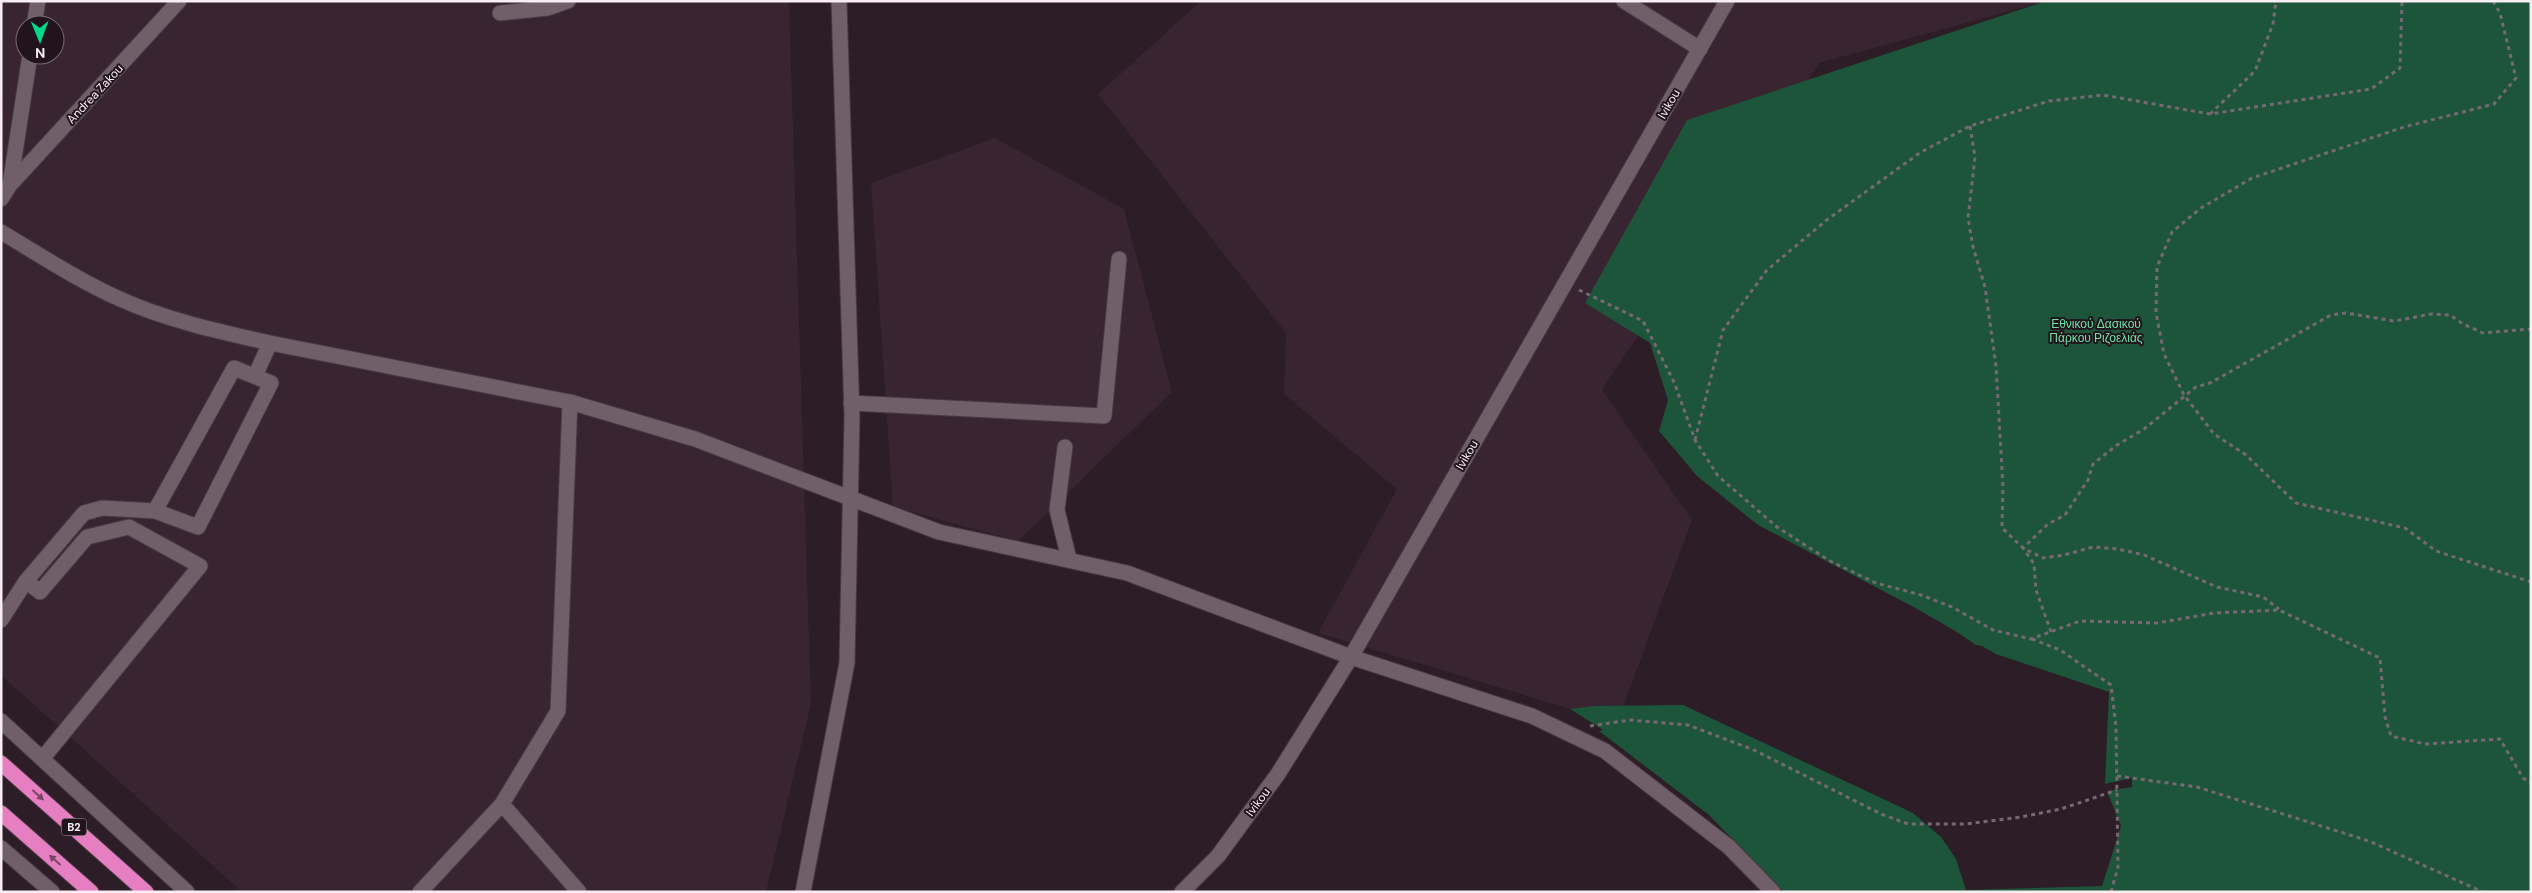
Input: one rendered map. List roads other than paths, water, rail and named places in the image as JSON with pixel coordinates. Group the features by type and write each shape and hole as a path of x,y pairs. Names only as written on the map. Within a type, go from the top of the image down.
{"highway":[{"name":"B2","path":"1,763 146,892"},
{"path":"1,812 91,892"}],"street":[{"path":"36,15 38,1"},
{"name":"Andrea Zakou","path":"10,185 179,1"},
{"path":"500,13 548,8 568,1"},
{"path":"803,892 847,663 851,403 839,1"},
{"path":"1624,1 1700,48"},
{"name":"Ivikou","path":"1182,892 1218,856 1278,774 1351,657 1727,1"},
{"path":"1,199 10,185 28,65"},
{"path":"1,232 120,300 223,332 570,402 695,439 939,532 1127,573 1351,657 1532,716 1605,751 1729,847 1773,892"},
{"path":"851,403 1104,416 1119,259"},
{"path":"255,376 270,342"},
{"path":"1,620 26,581 84,513 102,508 155,511 198,527 272,383 234,368 155,511"},
{"path":"420,892 502,804 558,711 570,402"},
{"path":"1065,447 1057,510 1068,559"},
{"path":"26,581 40,592 87,537 129,527 200,566 42,759"},
{"path":"1,722 188,892"},
{"path":"502,804 579,892"},
{"path":"1,848 52,892"}],"park label":[{"name":"Εθνικού Δασικού Πάρκου Ριζοελιάς","path":"2096,331"}]}
